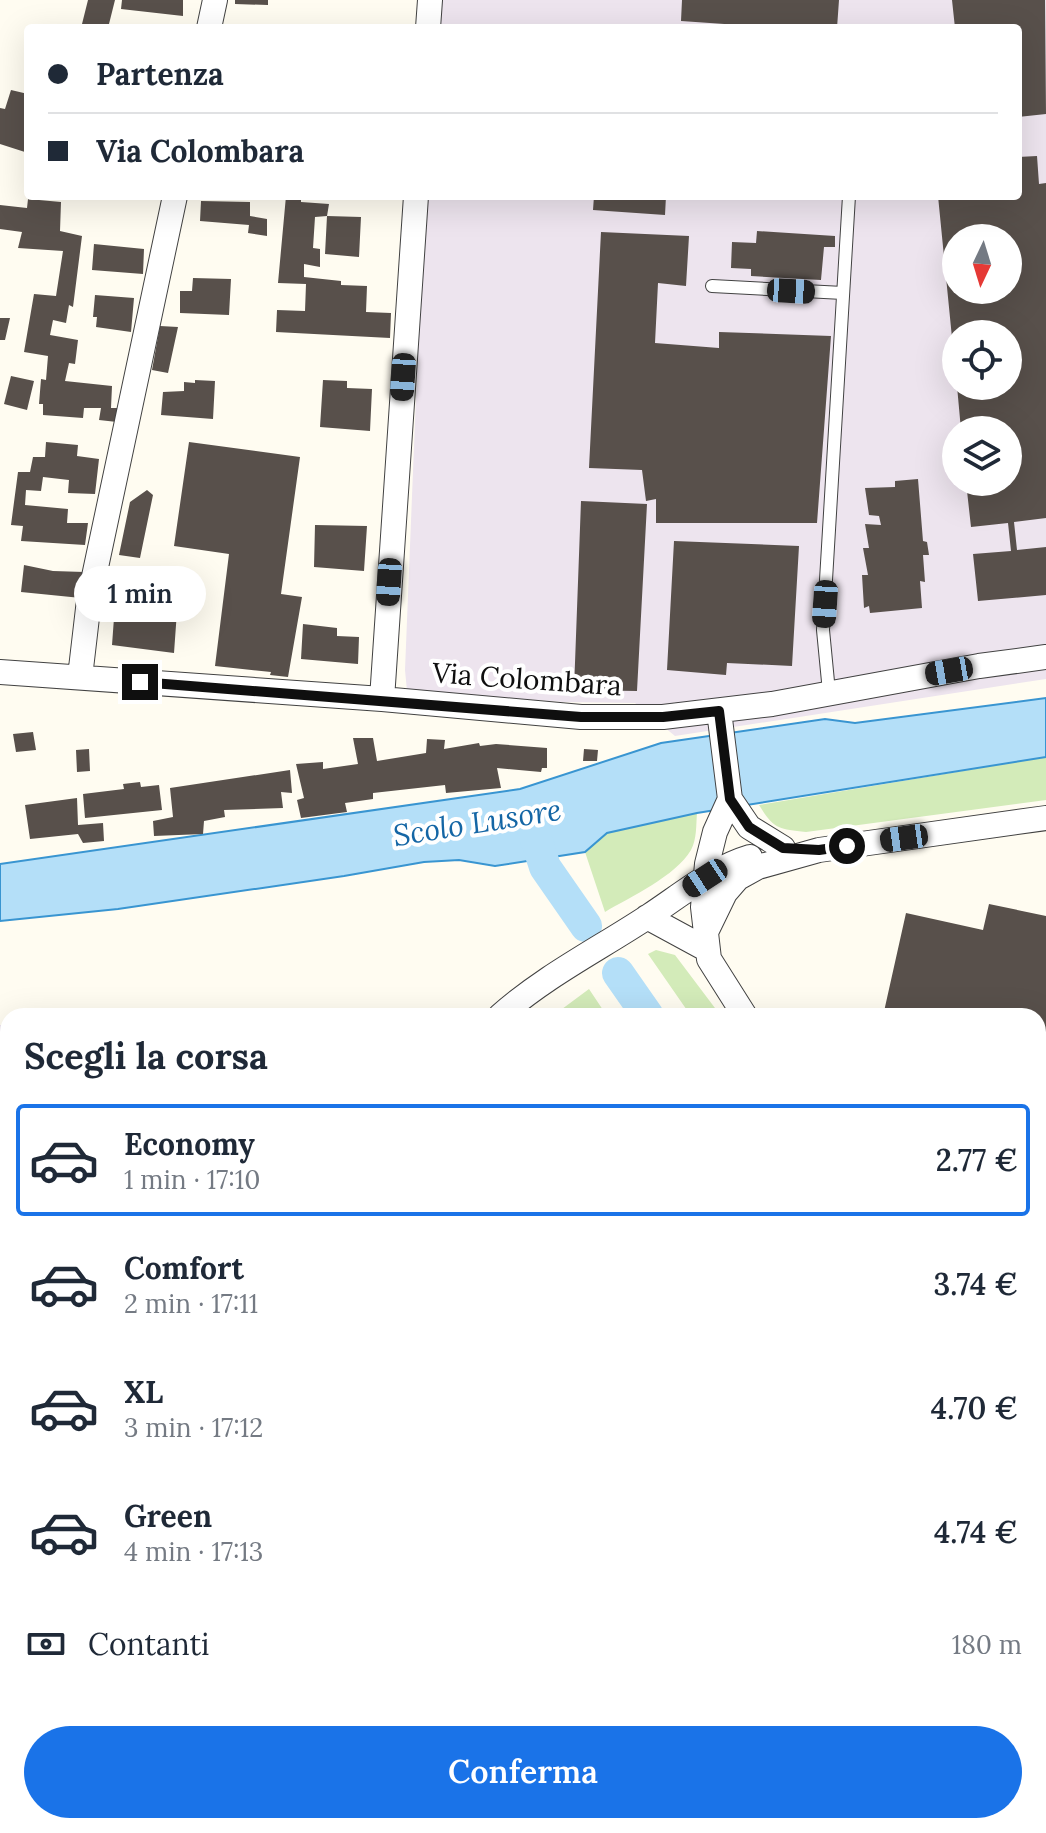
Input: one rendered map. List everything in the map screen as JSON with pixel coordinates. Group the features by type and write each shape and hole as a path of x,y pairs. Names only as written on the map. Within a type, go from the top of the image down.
{"street":[{"path":"210,24 215,0"},
{"path":"428,24 430,0"},
{"path":"80,677 89,600 174,200"},
{"path":"382,699 416,200"},
{"name":"Via Colombara","path":"0,672 382,699 581,717 663,717 719,711 1046,657"},
{"path":"719,711 730,799 749,827 783,848"},
{"path":"730,799 715,832 705,878 703,907 709,959 740,1008"},
{"path":"707,940 725,893 738,878 758,867 819,850 1046,818"},
{"path":"510,1008 548,979 705,878 743,859 783,848 819,850"},
{"path":"642,920 707,940"}],"lane":[{"path":"829,692 823,630 849,200"},
{"path":"712,286 843,293"}],"shaded area":[{"path":"442,0 1046,0 1046,679 675,736 635,703 563,702 407,691 405,670 427,200 1022,200 1022,24 440,24"}],"green space":[{"path":"1046,757 1046,800 806,832 778,826 759,805"},
{"path":"697,813 694,841 684,860 652,885 605,912 585,852 607,833"},
{"path":"656,950 675,955 715,1008 685,1008 648,954"},
{"path":"589,989 602,1008 563,1008"}],"water":[{"name":"Scolo Lusore","path":"1046,698 1046,757 697,813 607,833 585,852 495,866 459,860 424,862 118,909 0,921 0,864 520,789 661,743 825,719 855,723"}],"building":[{"path":"88,0 115,0 109,24 82,24"},
{"path":"122,0 183,0 183,16 121,9"},
{"path":"235,0 268,0 268,5 235,4"},
{"path":"682,0 839,0 837,24 681,21"},
{"path":"952,0 1045,0 1046,114 1022,117 1022,24 955,24"},
{"path":"11,90 24,93 24,152 0,144 0,108 5,109"},
{"path":"1037,156 1039,184 1046,183 1046,518 1014,522 1017,550 1046,547 1046,595 978,601 973,554 1011,551 1008,523 971,527 968,496 1022,496 1022,416 960,416 958,400 1022,400 1022,320 950,320 949,304 1022,304 1022,224 942,224 942,237 938,200 1022,200 1022,157"},
{"path":"28,200 61,202 60,231 82,236 73,307 69,305 66,323 53,320 50,335 78,340 75,364 69,363 65,381 112,386 111,408 119,408 117,422 99,420 101,408 84,408 83,418 43,415 43,404 39,404 41,379 46,380 48,356 24,352 34,294 56,296 63,251 18,248 22,232 0,229 0,205 27,208"},
{"path":"286,200 329,204 327,216 315,217 313,248 320,249 320,267 304,264 304,277 341,281 341,285 367,286 366,312 391,313 390,338 276,332 277,310 305,311 306,284 278,283"},
{"path":"594,200 666,200 665,215 593,210"},
{"path":"201,201 250,202 250,216 267,219 267,236 248,233 249,225 200,221"},
{"path":"327,216 361,217 359,257 325,254"},
{"path":"757,231 835,236 835,247 824,247 821,280 751,276 751,269 731,268 732,242 756,243"},
{"path":"601,232 689,236 686,286 658,283 655,343 719,348 719,332 831,336 817,523 656,523 656,499 646,501 642,470 589,468"},
{"path":"94,244 144,249 143,274 92,270"},
{"path":"193,278 231,279 229,315 180,313 180,291 192,291"},
{"path":"95,295 134,298 131,332 96,327 97,317 93,317"},
{"path":"0,318 10,318 5,340 0,340"},
{"path":"160,326 178,327 168,373 152,370"},
{"path":"11,376 34,381 27,410 4,404"},
{"path":"195,380 215,381 213,419 161,415 163,392 184,391 184,382 195,383"},
{"path":"323,380 347,381 347,388 372,389 370,431 320,427"},
{"path":"46,442 78,445 77,456 99,459 95,494 68,493 69,480 43,477 41,491 26,490 25,505 68,509 67,523 88,523 85,545 21,541 23,526 11,525 18,472 30,472 33,457 45,457"},
{"path":"189,442 300,457 281,594 302,597 288,677 270,675 271,672 215,666 229,554 174,546"},
{"path":"918,479 923,541 927,542 929,555 923,555 925,582 920,581 922,608 870,613 869,606 864,608 862,575 868,575 863,548 869,548 865,524 881,525 879,516 869,515 865,488 895,487 895,481"},
{"path":"147,490 153,495 140,558 119,555 130,502"},
{"path":"581,501 647,504 637,691 574,690"},
{"path":"315,525 367,526 364,571 314,567"},
{"path":"674,541 799,546 792,666 727,663 726,675 667,670"},
{"path":"24,565 53,571 84,572 81,598 21,592"},
{"path":"139,594 178,597 174,653 112,645 114,618 136,622"},
{"path":"303,624 337,628 337,636 359,637 358,664 301,659"},
{"path":"33,732 36,750 16,752 13,734"},
{"path":"353,738 373,738 377,761 426,753 427,739 445,740 444,749 479,743 480,746 496,744 547,748 547,768 542,768 541,772 497,768 501,788 446,793 445,785 373,793 373,799 345,803 347,812 301,818 297,800 304,798 296,764 323,762 323,769 358,764"},
{"path":"89,749 90,771 77,772 76,750"},
{"path":"584,749 598,750 597,761 583,761"},
{"path":"290,770 292,793 281,792 283,808 224,810 225,817 204,821 203,834 154,836 153,821 173,817 170,788"},
{"path":"140,782 141,787 159,785 162,810 85,818 83,794 124,789 123,784"},
{"path":"77,798 78,825 103,823 104,841 83,843 78,834 30,839 25,805"},
{"path":"989,904 1046,916 1046,1008 885,1008 906,913 983,930"}],"waterway":[{"name":"Scolo Lusore","path":"530,820 545,867 586,926"},
{"path":"618,973 642,1008"}],"route":[{"path":"140,682 581,717 663,717 719,711 730,799 749,827 783,848 819,850 847,846"}]}
